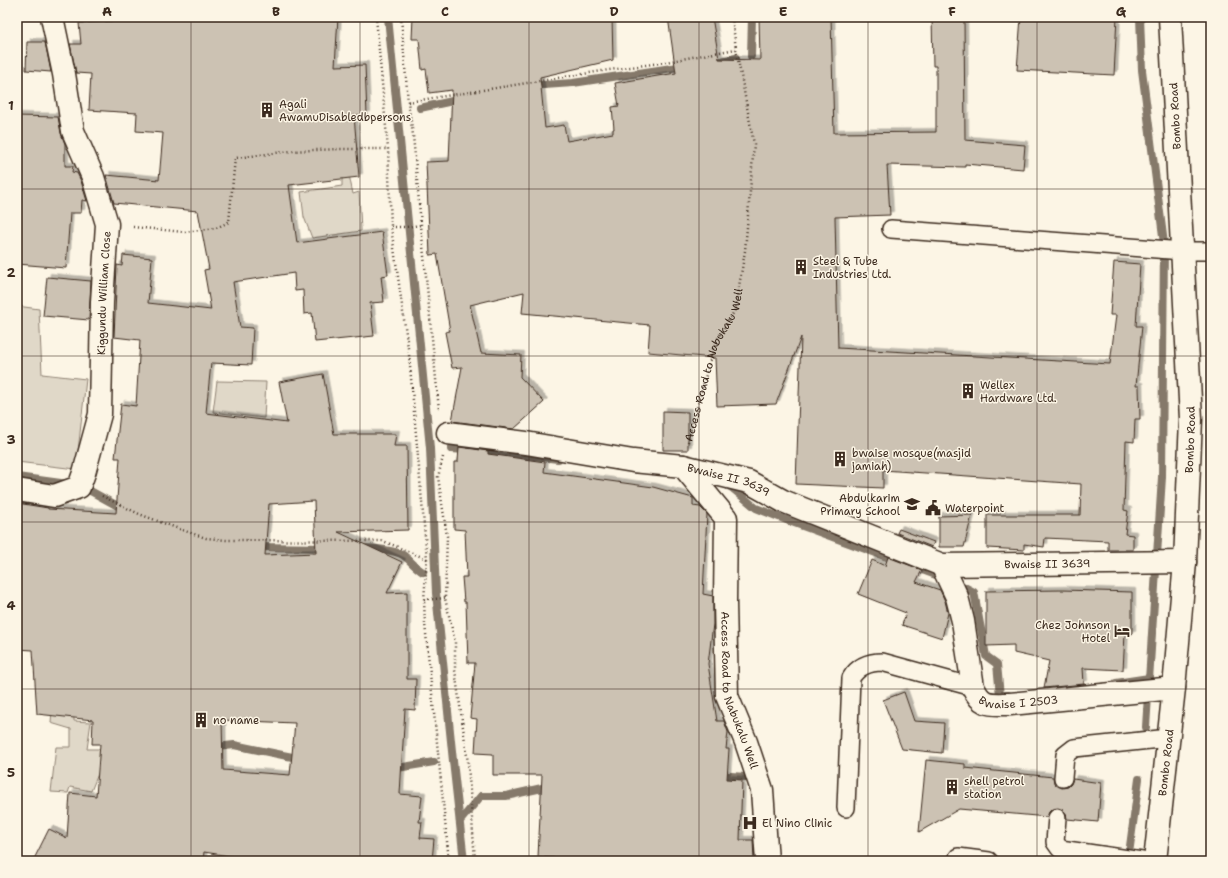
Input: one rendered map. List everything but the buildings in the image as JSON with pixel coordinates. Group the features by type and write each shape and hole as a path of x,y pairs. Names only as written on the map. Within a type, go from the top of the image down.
{"street":[{"name":"Kiggundu William Close","path":"52,17 64,74 73,131 93,177 107,224 102,302 100,414 80,485"},
{"name":"Bombo Road","path":"1155,861 1169,738 1185,562 1190,419 1183,251 1170,17"},
{"name":"Bwaise II 3639","path":"448,433 526,443 633,461 683,466 749,482 783,501 942,565 1185,562"},
{"name":"Access Road to Nabukalu Well","path":"683,466 726,518 725,602 727,696 746,742 762,790 767,861"},
{"path":"17,490 54,496 79,487 80,485"},
{"name":"Bwaise I 2503","path":"942,565 956,597 963,621 973,687 981,701 989,704 1010,704 1174,688"}],"lane":[{"path":"891,229 1183,251 1211,251"},
{"path":"846,808 851,678 855,670 870,662 882,662 973,687"},
{"path":"1063,778 1065,755 1074,748 1169,738"},
{"path":"1058,818 1055,842 1060,849 1142,861"},
{"path":"958,857 989,861"}],"path":[{"path":"376,17 388,149 391,227 409,355 427,559 424,600 425,624 449,861"},
{"path":"401,17 438,408 448,433 438,477 447,536 445,598 455,642 455,670 468,762 475,861"},
{"name":"Access Road to Nabukalu Well","path":"683,466 694,415 714,345 735,310 745,251 754,144 736,49 732,17"},
{"path":"408,102 660,63 736,49"},
{"path":"107,224 184,232 216,228 229,222 235,158 340,149 388,149"},
{"path":"391,227 420,225"},
{"path":"80,485 139,514 206,538 226,540 383,540 427,559"},
{"path":"424,600 445,598"}],"shaded area":[{"path":"349,175 353,194 359,192 361,231 312,238 304,217 301,192 342,186 342,178"},
{"path":"17,306 39,309 42,374 86,379 76,469 17,462"},
{"path":"217,381 266,382 264,418 213,412"},
{"path":"74,689 74,721 91,722 87,749 108,749 91,791 70,787 68,793 51,792 56,747 71,747 71,729 51,723 53,694"}],"waterway":[{"path":"388,17 430,448 436,593 464,861"},
{"path":"751,56 752,17"},
{"path":"1140,17 1142,70 1164,244 1162,477 1146,727"},
{"path":"721,61 736,58"},
{"path":"530,86 573,83 685,66"},
{"path":"420,108 462,99"},
{"path":"451,449 509,453 558,459"},
{"path":"17,477 68,484"},
{"path":"726,485 732,488 756,508 944,578"},
{"path":"85,488 125,510"},
{"path":"255,547 327,548"},
{"path":"363,548 372,548 399,553 406,557 423,572"},
{"path":"955,582 974,592 986,656 997,664 1000,696 1008,695"},
{"path":"1116,683 1149,678"},
{"path":"217,747 234,745 302,759"},
{"path":"391,769 434,762"},
{"path":"716,775 746,777"},
{"path":"1128,861 1139,779"},
{"path":"460,821 481,796 506,796 551,786"}],"place":[{"name":"Agali AwamuDisabledbpersons","path":"267,110"},
{"name":"Steel & Tube Industries Ltd.","path":"801,267"},
{"name":"Wellex Hardware Ltd.","path":"968,391"},
{"name":"bwaise mosque(masjid jamiah)","path":"840,459"},
{"name":"Abdulkarim Primary School","path":"912,504"},
{"name":"Waterpoint","path":"933,508"},
{"name":"Chez Johnson Hotel","path":"1122,631"},
{"name":"no name","path":"201,720"},
{"name":"shell petrol station","path":"952,787"},
{"name":"El Nino Clinic","path":"750,823"}]}
